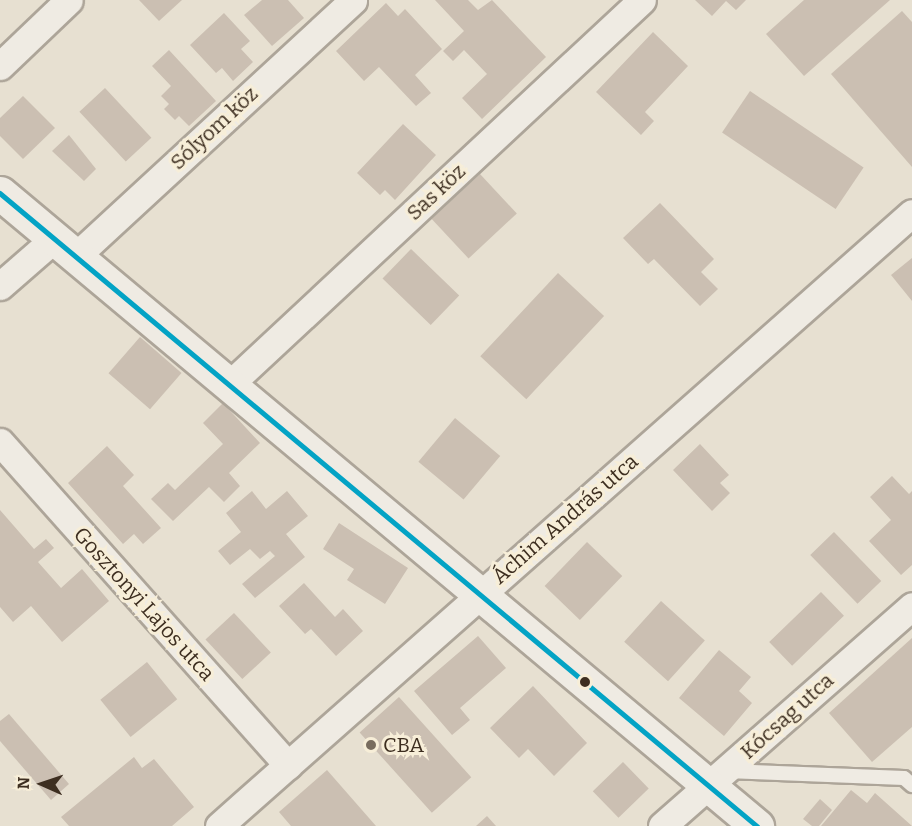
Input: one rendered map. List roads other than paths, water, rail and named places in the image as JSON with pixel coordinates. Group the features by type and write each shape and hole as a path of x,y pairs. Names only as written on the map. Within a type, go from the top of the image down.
{"street":[{"path":"0,66 69,0"},
{"name":"Sólyom köz","path":"0,286 65,247 353,0"},
{"name":"Sas köz","path":"230,384 642,0"},
{"path":"0,193 481,593 717,778 757,826"},
{"name":"Áchim András utca","path":"219,826 912,213"},
{"name":"Gosztonyi Lajos utca","path":"0,442 288,765"},
{"name":"Kócsag utca","path":"662,826 912,606"}],"lane":[{"path":"717,778 904,778 912,785"}],"place":[{"name":"CBA","path":"371,745"}]}
